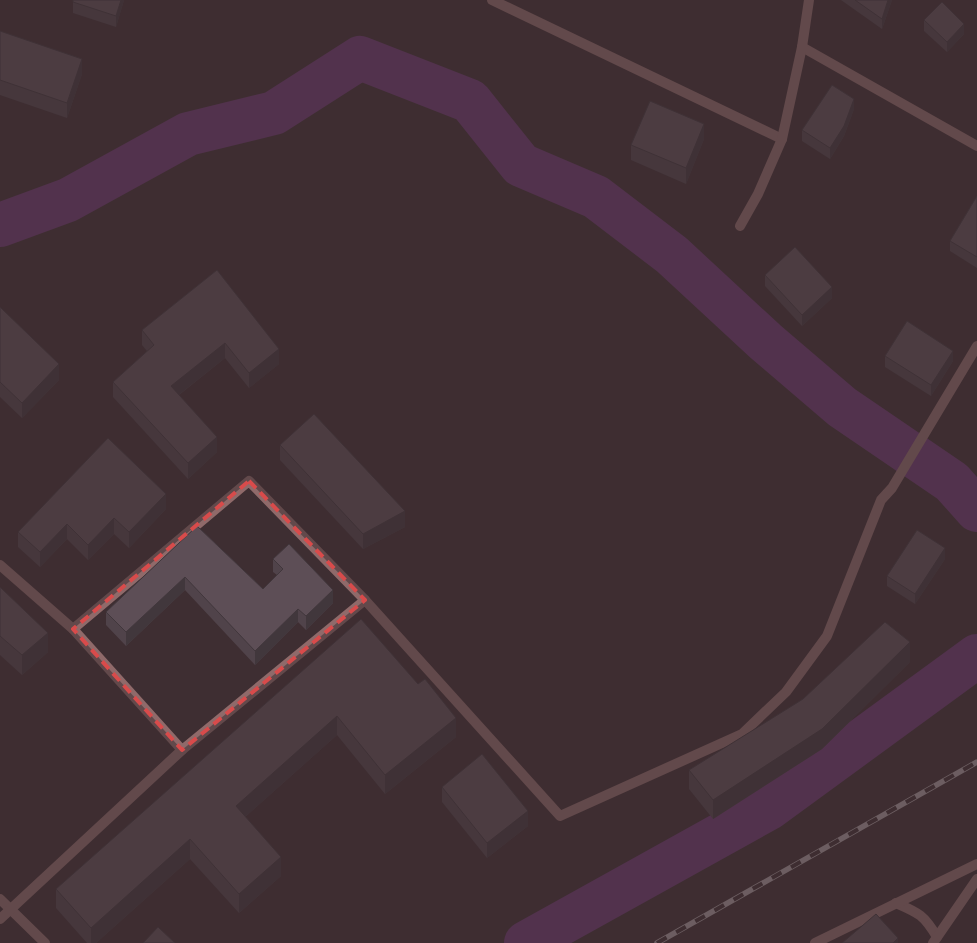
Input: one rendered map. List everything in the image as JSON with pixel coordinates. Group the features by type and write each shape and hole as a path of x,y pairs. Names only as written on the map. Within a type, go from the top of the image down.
{"street":[{"path":"492,0 782,139"},
{"path":"740,226 758,194 782,139 802,47 809,0"},
{"path":"802,47 977,146"},
{"path":"73,629 249,481 364,600 560,816 742,734 786,692 827,636 881,500 892,488 977,346"},
{"path":"0,564 73,629 182,750"},
{"path":"0,919 182,750 364,600"},
{"path":"816,943 977,864"},
{"path":"935,940 977,879"},
{"path":"0,898 45,943"},
{"path":"896,904 918,912 929,924 935,940"}],"highlighted area":[{"path":"249,481 365,600 182,750 73,629"}],"building":[{"path":"73,0 121,0 116,16 73,2"},
{"path":"855,0 888,0 882,19"},
{"path":"942,2 964,24 947,42 924,20"},
{"path":"0,31 82,59 67,103 0,80"},
{"path":"832,85 854,99 844,126 830,148 802,130"},
{"path":"650,101 704,124 686,168 631,145"},
{"path":"977,196 977,257 950,241"},
{"path":"795,247 832,287 802,315 765,275"},
{"path":"217,270 279,349 249,373 225,343 171,386 217,437 188,463 113,382 154,345 142,330"},
{"path":"0,307 59,364 22,403 0,382"},
{"path":"907,321 953,351 931,385 885,356"},
{"path":"314,414 405,511 363,534 280,445"},
{"path":"108,438 166,494 129,532 114,518 88,545 67,524 40,552 18,532"},
{"path":"197,526 263,589 283,569 273,559 289,544 333,590 306,616 298,609 255,651 185,577 126,632 106,612"},
{"path":"917,530 945,548 915,594 887,576"},
{"path":"0,587 48,633 22,655 0,636"},
{"path":"361,619 418,684 425,679 456,718 385,775 337,716 236,806 281,857 239,894 190,839 91,928 56,889"},
{"path":"885,622 910,642 822,729 713,800 689,770 803,699"},
{"path":"482,754 528,811 487,843 442,787"},
{"path":"876,914 898,938 893,943 842,943"},
{"path":"158,927 175,943 143,943"}],"waterway":[{"path":"0,225 68,200 188,134 274,113 360,58 470,101 521,165 596,197 672,255 766,342 842,407 952,482 977,510"},
{"path":"526,943 769,808 977,656"}],"railway":[{"path":"657,943 977,762"}]}
